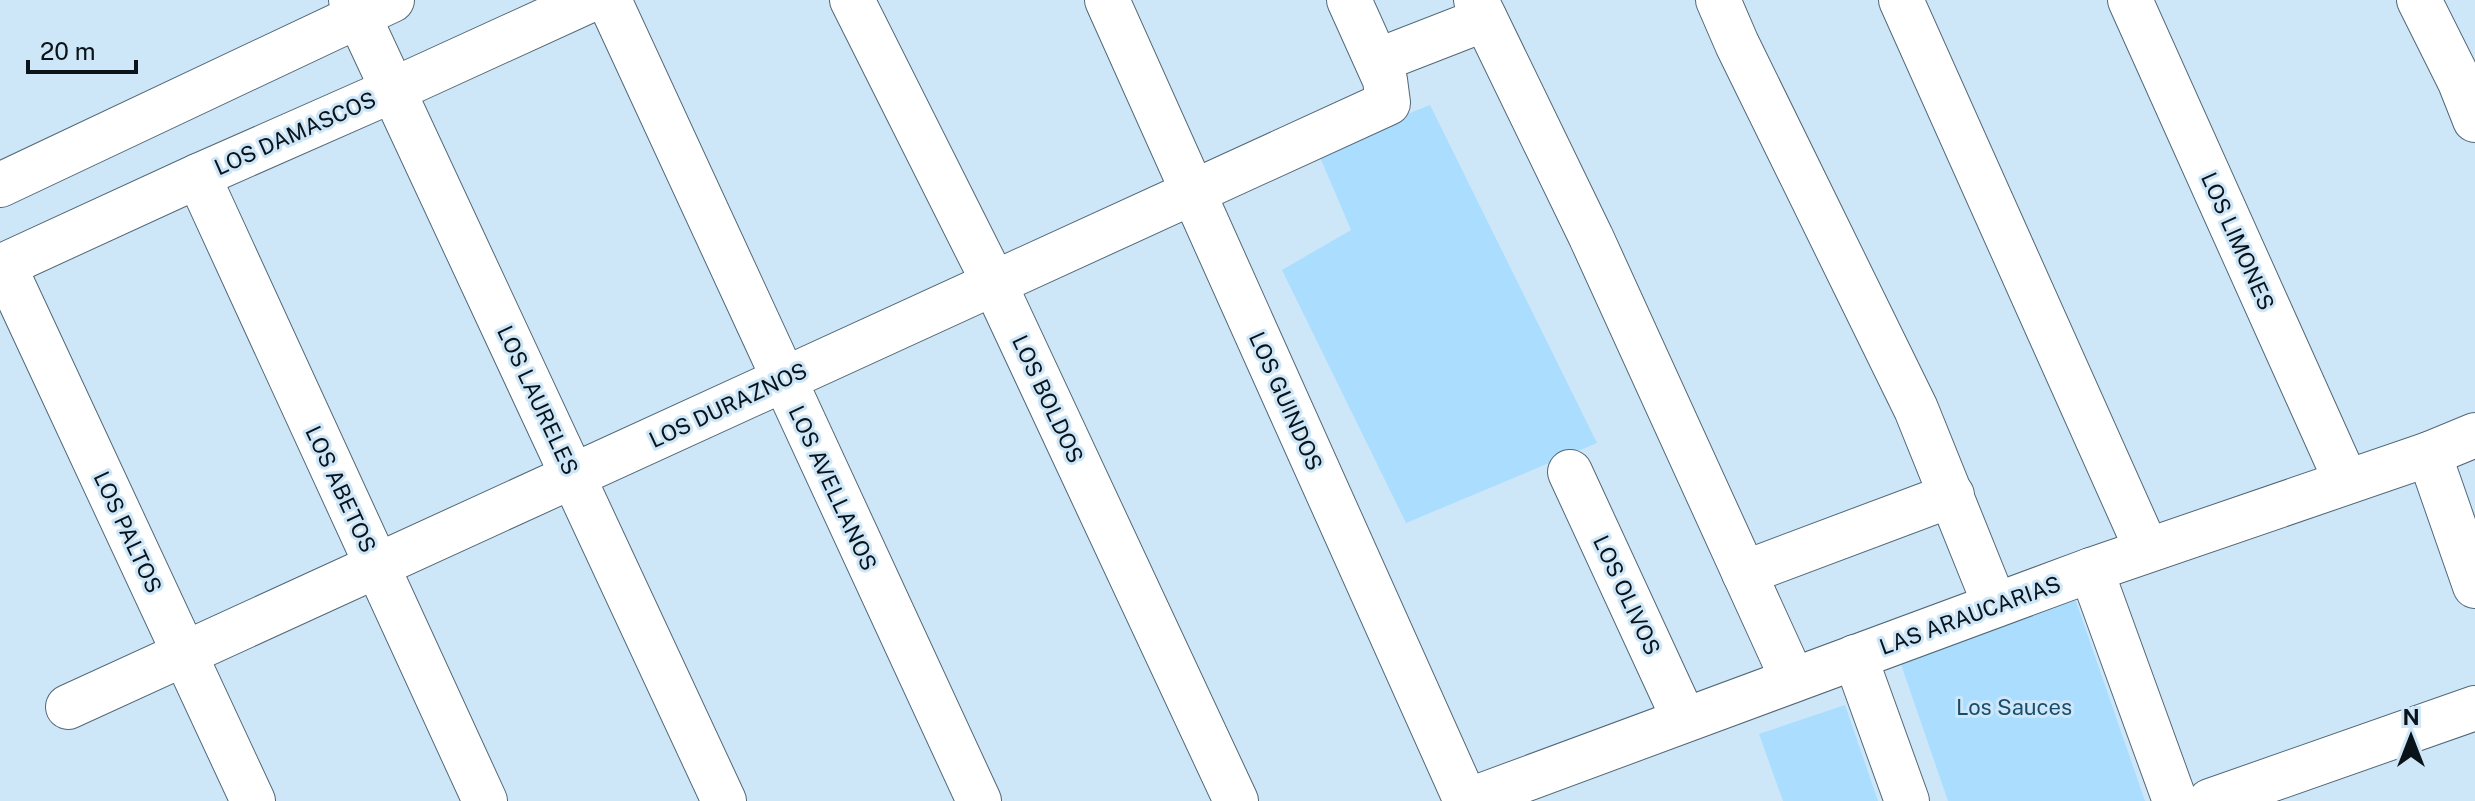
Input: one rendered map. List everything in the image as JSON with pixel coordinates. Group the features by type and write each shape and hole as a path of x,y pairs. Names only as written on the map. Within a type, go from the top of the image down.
{"street":[{"name":"LOS DAMASCOS","path":"1,266 590,0"},
{"name":"LOS AVELLANOS","path":"609,0 979,801"},
{"name":"LOS BOLDOS","path":"852,0 994,283 1236,801"},
{"name":"LOS GUINDOS","path":"1107,0 1466,801"},
{"path":"1349,0 1377,61 1481,10 1591,237 1793,680"},
{"path":"1718,0 1916,409 1995,605"},
{"name":"LOS LIMONES","path":"2130,0 2346,481"},
{"path":"2419,0 2470,92"},
{"path":"1913,4 2147,550"},
{"name":"LOS LAURELES","path":"367,5 393,90 724,801"},
{"path":"0,185 367,5"},
{"name":"LOS DURAZNOS","path":"68,707 1388,103 1385,80 1377,61"},
{"name":"LOS ABETOS","path":"198,176 485,801"},
{"name":"LOS PALTOS","path":"1,266 253,801"},
{"name":"LAS ARAUCARIAS","path":"1466,801 2091,570 2429,454 2475,435"},
{"path":"2429,454 2475,586"},
{"name":"LOS OLIVOS","path":"1570,472 1684,719"},
{"path":"1744,573 1952,495"},
{"path":"2091,570 2175,801"},
{"path":"1855,657 1907,801"},
{"path":"2210,801 2475,708"}],"green space":[{"path":"1430,105 1597,443 1406,523 1282,270 1351,230 1317,150"},
{"name":"Los Sauces","path":"2070,584 2145,801 1948,801 1894,644"},
{"path":"1845,705 1878,801 1783,801 1759,734"}]}
